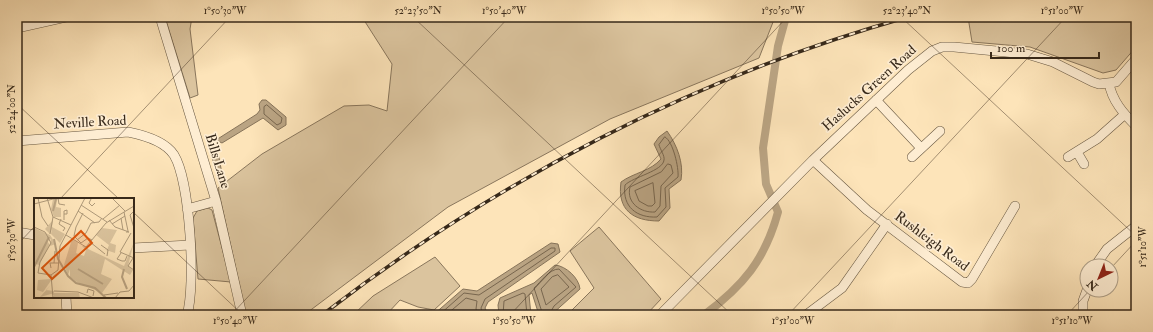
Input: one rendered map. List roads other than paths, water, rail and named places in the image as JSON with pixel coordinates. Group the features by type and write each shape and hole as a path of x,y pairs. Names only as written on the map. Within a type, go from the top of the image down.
{"street":[{"path":"18,25 66,17"},
{"name":"Bills Lane","path":"160,17 216,201 242,315"},
{"name":"Haslucks Green Road","path":"660,315 813,160 876,100 921,58 942,47 973,47 1027,54 1052,62 1093,82 1109,84"},
{"path":"1136,59 1121,78 1116,82 1109,84 1111,92 1124,115 1136,126"},
{"path":"876,100 921,148"},
{"path":"1068,157 1097,139 1124,115"},
{"path":"912,157 940,131"},
{"name":"Neville Road","path":"17,141 128,132 142,134 154,140 173,154 181,170 187,209 190,245 191,292 187,315"},
{"path":"1077,152 1084,164"},
{"name":"Rushleigh Road","path":"813,160 867,210 962,282 968,283 972,279 1015,206"},
{"path":"187,209 216,201"},
{"path":"806,315 842,288 887,224"},
{"path":"1101,258 1107,249 1136,226"},
{"path":"17,232 34,234"},
{"path":"134,248 190,245"},
{"path":"66,298 67,315"},
{"path":"1083,315 1084,298"}],"water":[{"path":"262,100 266,100 286,117 286,125 278,130 263,118 222,143 216,140 257,114 260,110 259,104"},
{"path":"667,131 674,142 681,161 681,180 669,189 670,208 659,221 642,219 634,216 624,207 620,192 621,182 647,169 661,159 654,144 659,137"},
{"path":"211,144 217,147 223,179 220,183 210,151"},
{"path":"551,243 558,244 560,252 488,302 485,308 488,315 433,315 463,289 477,291"},
{"path":"555,265 571,273 575,277 580,289 551,315 539,315 532,293 529,295 531,315 499,315 498,305 500,298 534,283"}],"waterway":[{"path":"704,315 730,293 751,271 773,229 778,212 766,184 763,148 778,46 786,17"}],"railway":[{"path":"322,315 389,266 457,220 528,177 601,138 675,102 751,70 829,41 908,17"}]}
